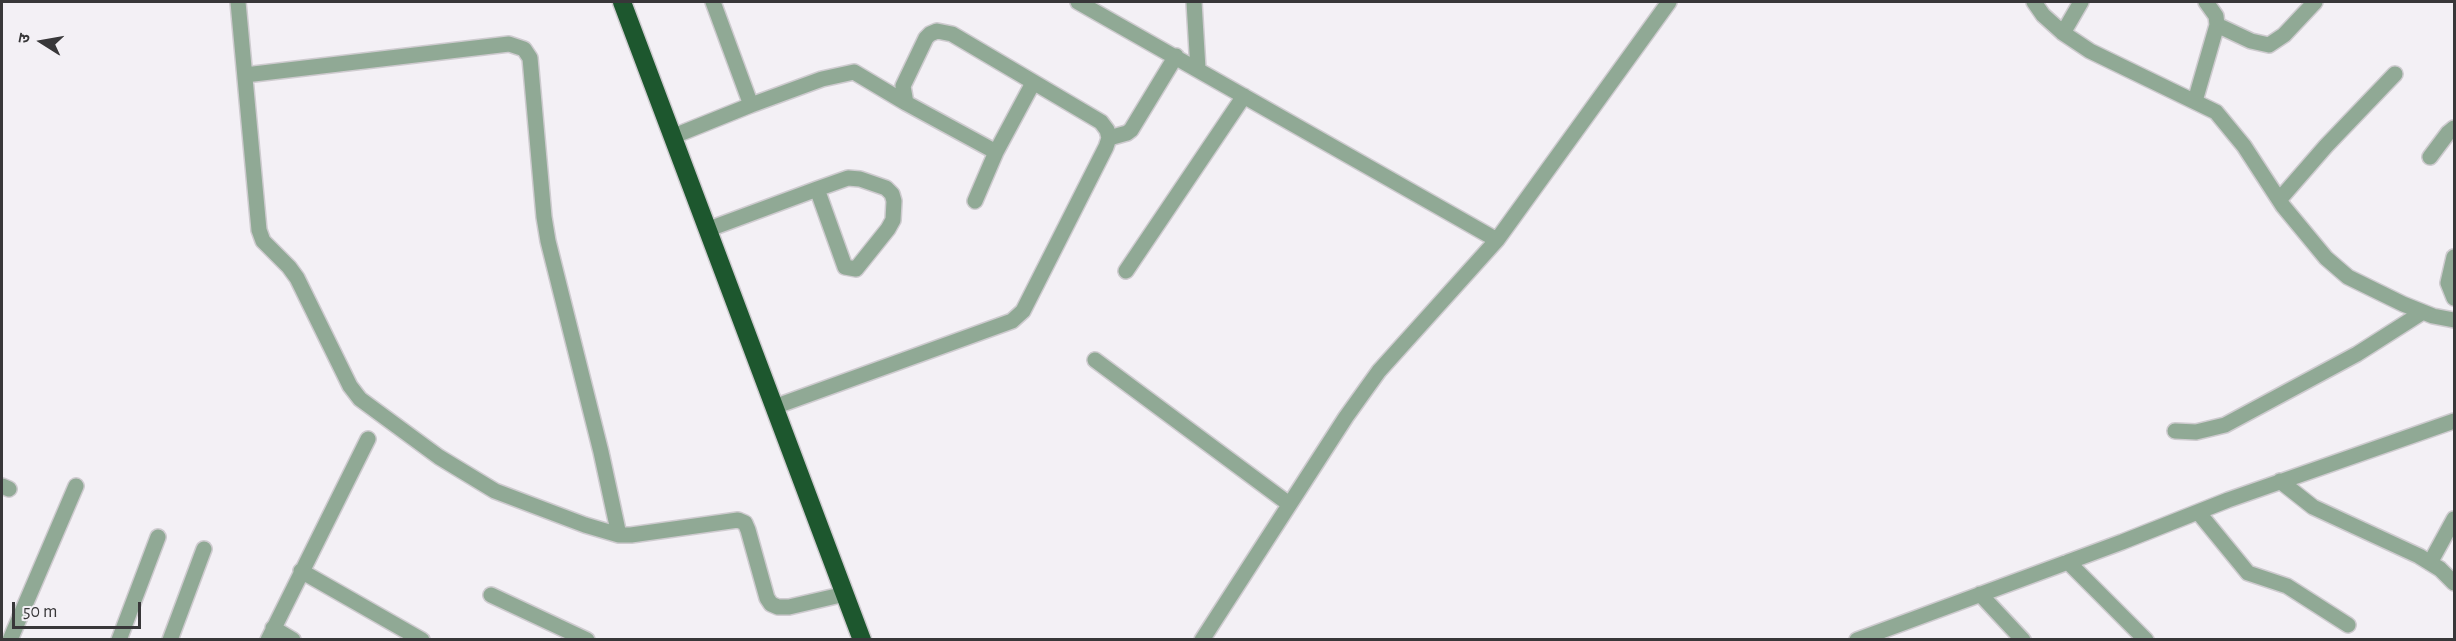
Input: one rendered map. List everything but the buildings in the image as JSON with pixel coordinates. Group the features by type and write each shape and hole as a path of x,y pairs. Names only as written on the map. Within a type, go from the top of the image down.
{"highway":[{"path":"622,2 862,639"}],"street":[{"path":"238,2 260,230 263,241 297,278 351,386 360,399 439,457 495,491 564,518 619,535 738,519 745,523 748,530 767,598 771,604 778,607 789,607 845,594"},
{"path":"713,2 751,105"},
{"path":"1078,2 1097,8 1176,57 1497,240"},
{"path":"1194,2 1198,69"},
{"path":"1202,639 1346,417 1379,371 1497,240 1669,2"},
{"path":"2034,2 2043,15 2063,33 2090,51 2216,112 2230,127 2279,200 2326,258 2348,277 2423,312 2446,320 2454,320"},
{"path":"2063,33 2081,2"},
{"path":"2195,101 2217,25 2216,16 2206,2"},
{"path":"2217,25 2250,41 2269,45 2284,34 2315,2"},
{"path":"774,407 1012,321 1023,312 1109,138 1101,122 952,34 937,31 926,38 903,86 906,103"},
{"path":"245,75 509,44 524,49 530,58 547,233 619,535"},
{"path":"1109,138 1131,130 1176,57"},
{"path":"674,136 822,79 854,72 996,152"},
{"path":"2279,200 2326,146 2395,74"},
{"path":"975,201 996,152 1033,83"},
{"path":"1126,271 1244,96"},
{"path":"2430,158 2454,128"},
{"path":"709,229 817,189 849,178 860,179 886,188 892,194 894,201 893,220 888,229 856,268 844,267 817,189"},
{"path":"2454,257 2448,283 2454,298"},
{"path":"2175,431 2196,432 2224,425 2357,354 2423,312"},
{"path":"1095,360 1290,504"},
{"path":"1857,639 2280,481 2454,421"},
{"path":"293,639 270,634 368,439"},
{"path":"2280,481 2313,507 2396,544 2430,563 2454,583"},
{"path":"10,639 76,486"},
{"path":"2198,512 2248,573 2287,586 2348,625"},
{"path":"2430,563 2454,519"},
{"path":"119,639 158,537"},
{"path":"170,639 204,549"},
{"path":"2068,562 2146,639"},
{"path":"301,571 422,639"},
{"path":"1980,594 2023,639"},
{"path":"491,595 587,639"}]}
